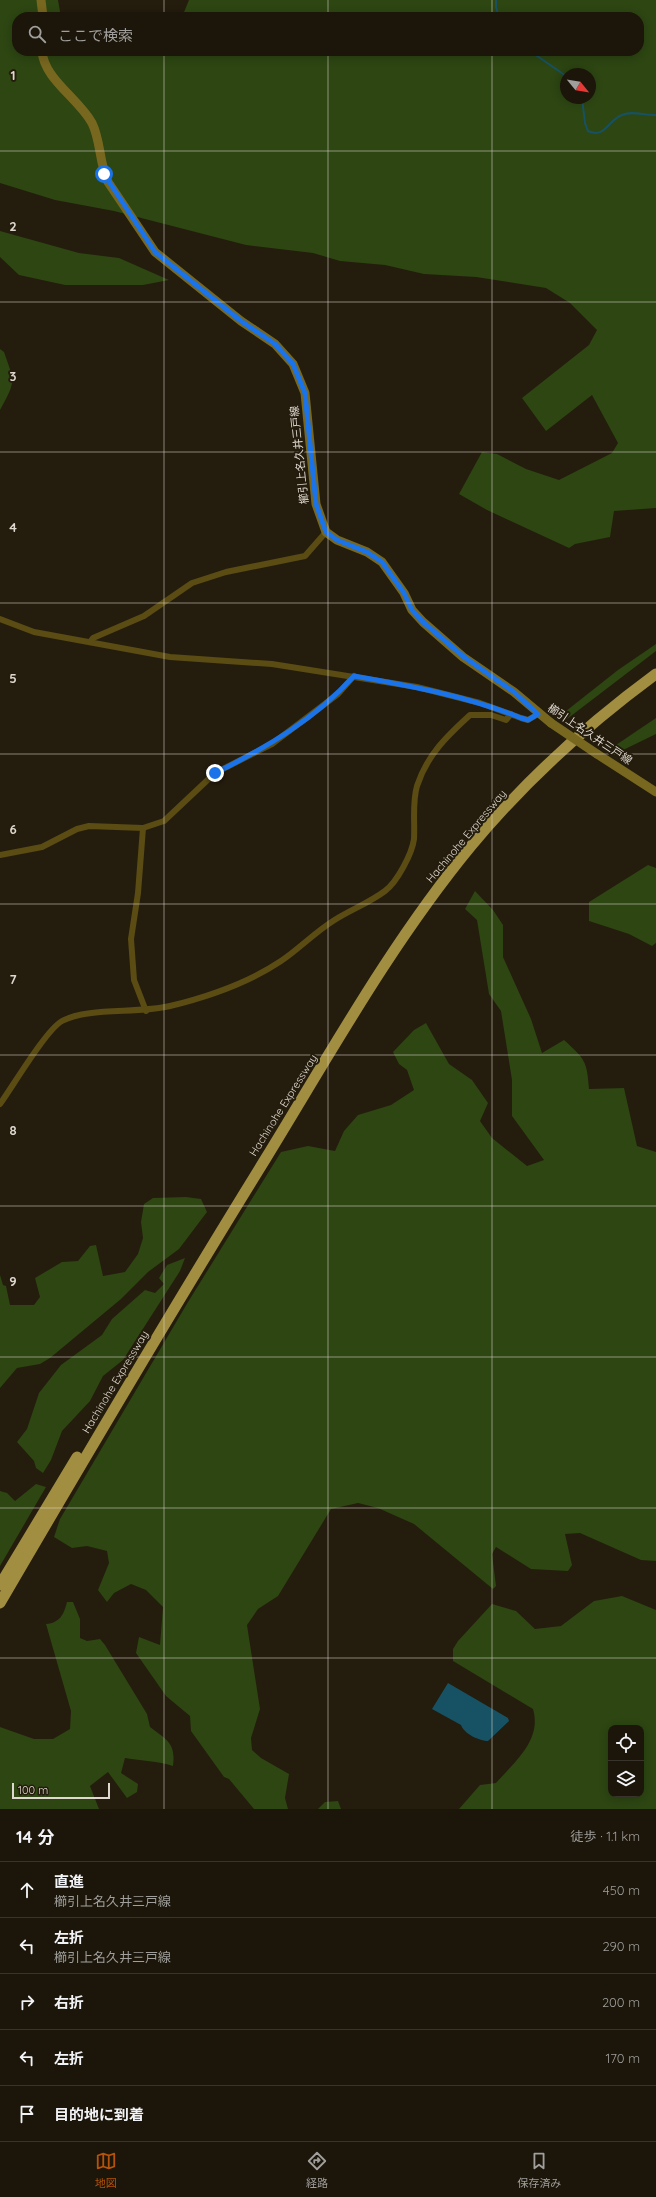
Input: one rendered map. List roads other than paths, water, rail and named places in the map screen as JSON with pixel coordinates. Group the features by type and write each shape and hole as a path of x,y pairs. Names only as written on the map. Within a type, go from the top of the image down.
{"highway":[{"name":"Hachinohe Expressway","path":"0,1585 138,1354 327,1047 415,911 470,838 516,787 552,752 596,713 656,667"},
{"name":"Hachinohe Expressway","path":"0,1603 163,1325 357,1010 416,920 473,844 521,791 594,723 656,674"}],"main road":[{"path":"42,0 42,12"},
{"name":"櫛引上名久井三戸線","path":"43,56 49,72 73,98 91,122 96,132 104,174 149,245 162,259 241,321 275,344 288,357 298,373 307,405 316,504 326,532 337,540 367,552 382,562 404,593 412,610 423,622 464,657 514,692 551,724 656,792"}],"street":[{"path":"90,642 93,638 144,616 192,584 226,572 306,556 326,532"},
{"path":"0,619 34,632 170,657 272,664 354,676 451,695 528,720 538,714"},
{"path":"0,855 42,847 77,829 89,826 143,828 164,821 215,773 272,744 338,694 354,676"},
{"path":"0,1104 48,1035 62,1021 84,1014 146,1011 202,998 258,974 280,961 334,920 366,904 387,890 403,868 414,841 417,787 439,744 470,715 491,715 506,720 511,714"},
{"path":"143,828 138,893 131,939 134,980 146,1011"}],"water":[{"path":"448,1683 508,1718 509,1721 488,1741 481,1740 469,1734 461,1725 432,1709"}],"waterway":[{"path":"496,0 498,12"},
{"path":"537,56 560,72"},
{"path":"583,104 585,123 588,131 594,133 603,131 617,117 626,114 634,113 656,115"}]}
